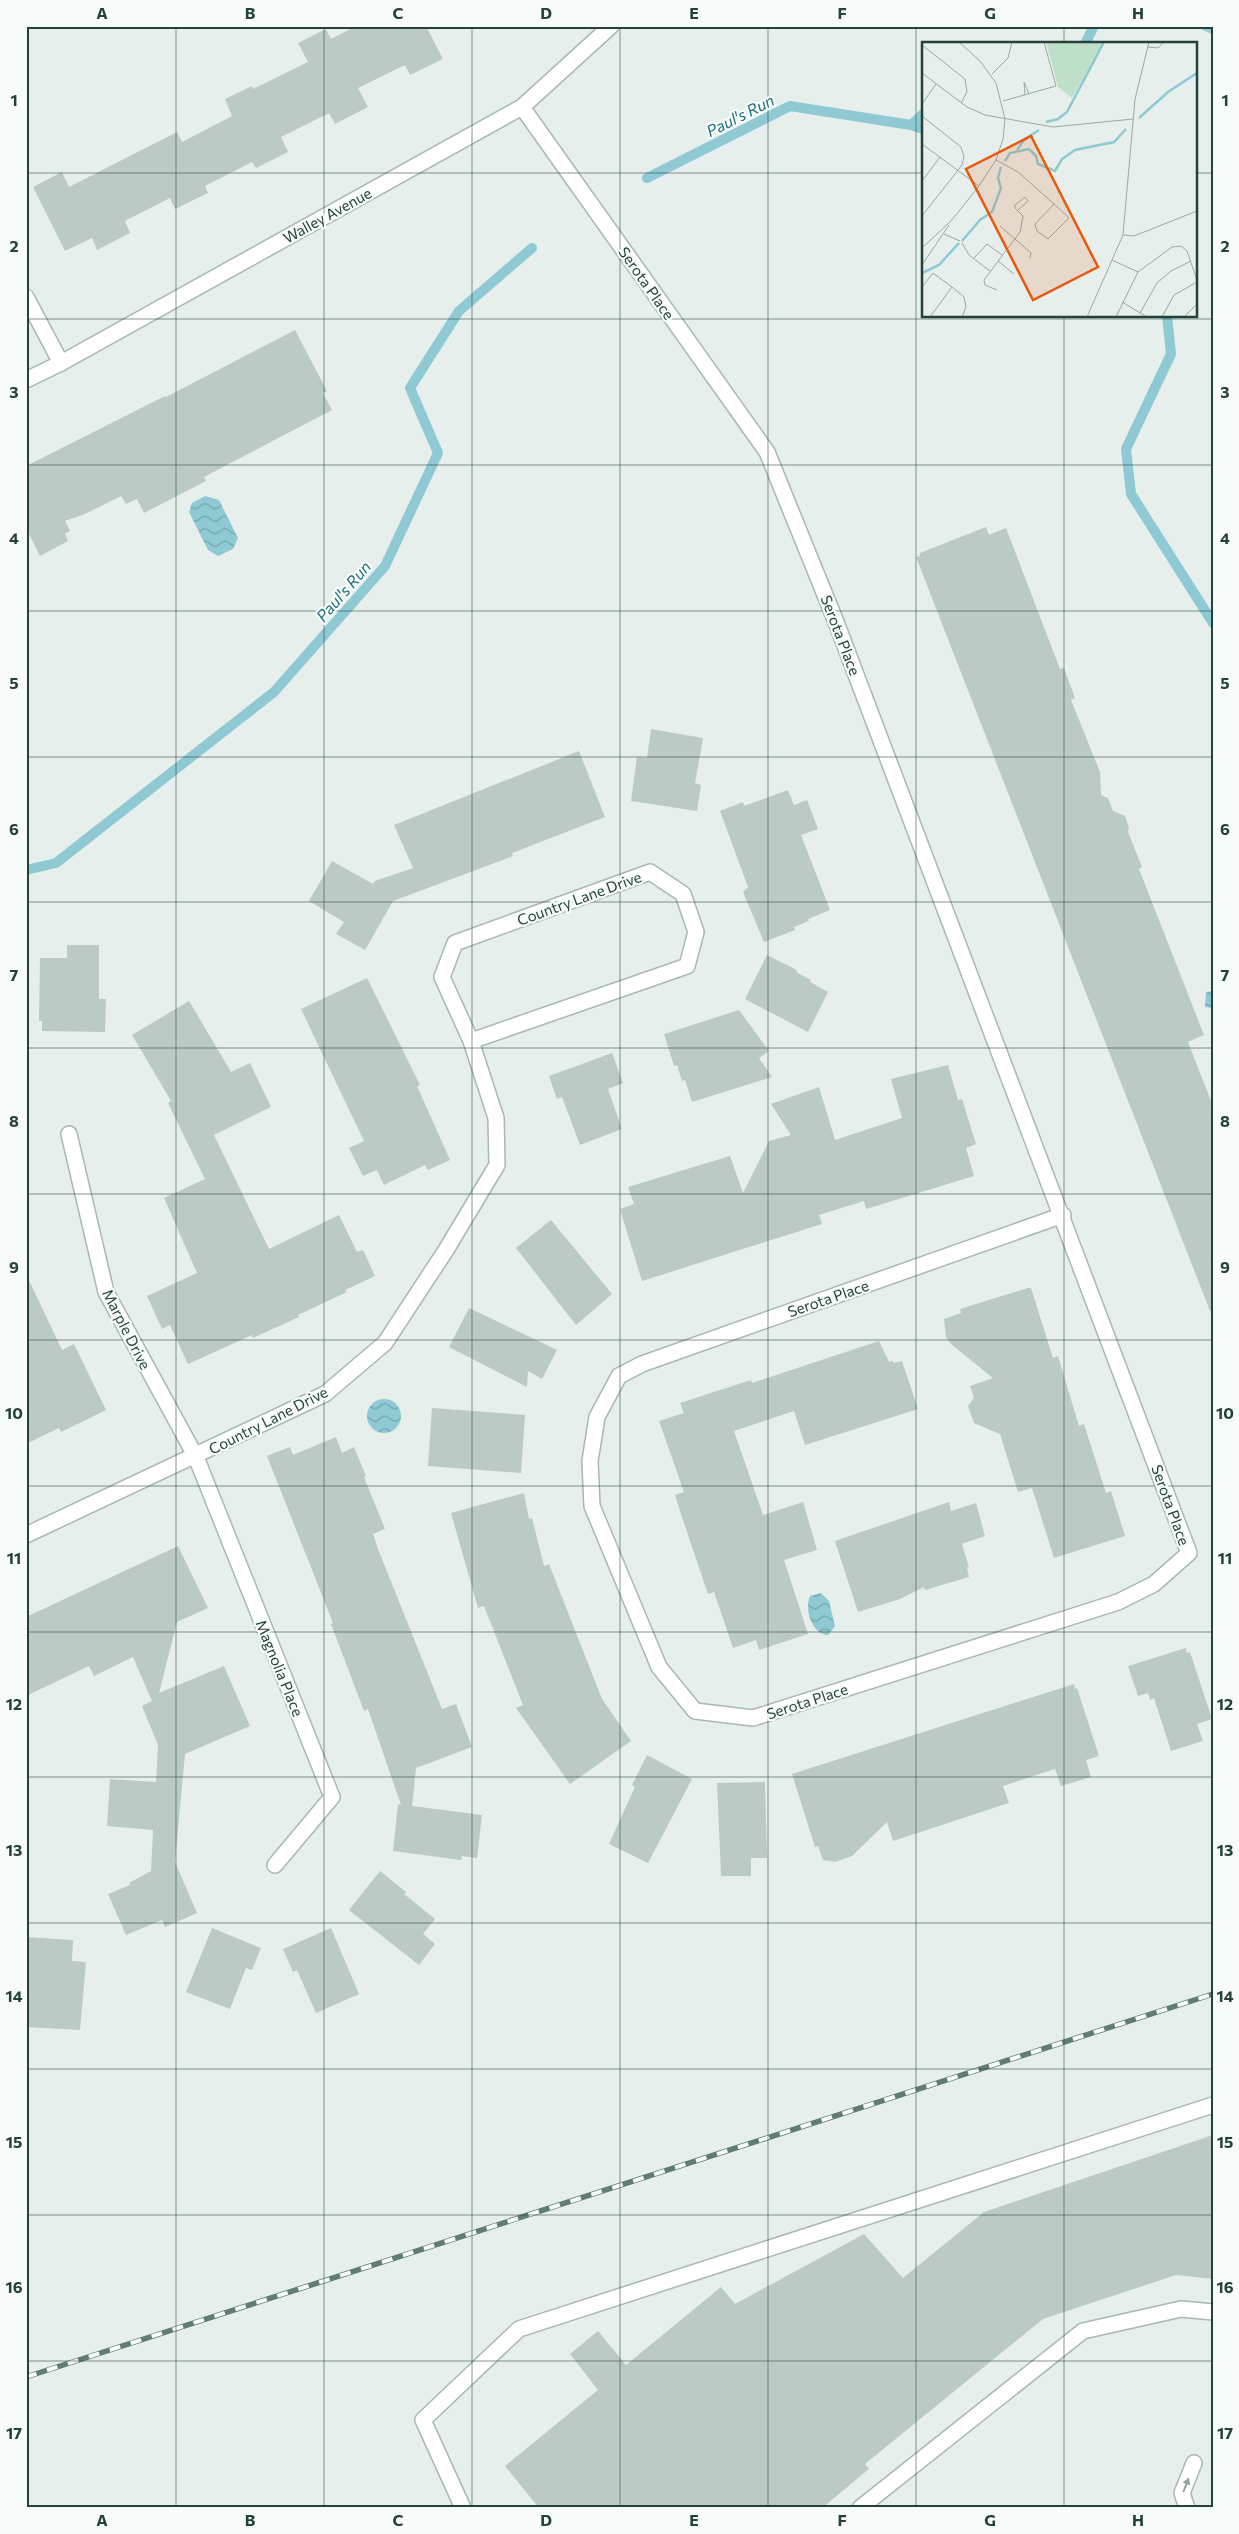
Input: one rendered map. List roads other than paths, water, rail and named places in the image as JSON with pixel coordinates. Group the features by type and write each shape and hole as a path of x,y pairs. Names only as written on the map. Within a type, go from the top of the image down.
{"street":[{"name":"Walley Avenue","path":"26,380 61,363 522,107 610,26"},
{"name":"Serota Place","path":"522,107 767,452 840,631 1063,1215 1189,1553 1154,1584 1118,1602 1034,1629 753,1718 695,1711 659,1667 592,1506 590,1461 597,1417 619,1376 642,1364 1063,1215"},
{"path":"26,297 61,363"},
{"name":"Country Lane Drive","path":"26,1535 325,1394 385,1343 446,1250 496,1165 496,1118 471,1041 442,977 455,943 650,872 682,894 696,932 687,966 471,1041"},
{"name":"Marple Drive","path":"69,1134 106,1292 196,1456"},
{"name":"Magnolia Place","path":"196,1456 332,1797 275,1865"},
{"path":"463,2508 423,2420 519,2329 1213,2105"},
{"path":"860,2508 1083,2331 1181,2308 1213,2312"},
{"path":"1187,2508 1182,2493 1194,2463"}],"water":[{"path":"205,496 219,500 238,538 233,549 218,556 208,550 189,512 192,503"},
{"path":"1213,991 1213,1008 1205,1007 1206,992"},
{"path":"384,1399 391,1400 396,1404 400,1409 400,1423 396,1428 391,1432 384,1433 377,1432 372,1428 368,1423 367,1416 368,1409 372,1404 377,1400"},
{"path":"821,1593 829,1601 835,1626 828,1635 822,1634 814,1626 808,1608 810,1596"}],"waterway":[{"path":"1086,42 1094,26"},
{"path":"1206,26 1213,29"},
{"name":"Paul's Run","path":"647,178 790,106 911,125 922,129"},
{"path":"911,125 922,115"},
{"name":"Paul's Run","path":"26,870 56,863 274,692 385,566 438,453 410,388 459,311 532,248"},
{"path":"1167,318 1171,354 1126,449 1131,494 1213,623"}],"railway":[{"path":"26,2377 1213,1994"}]}
